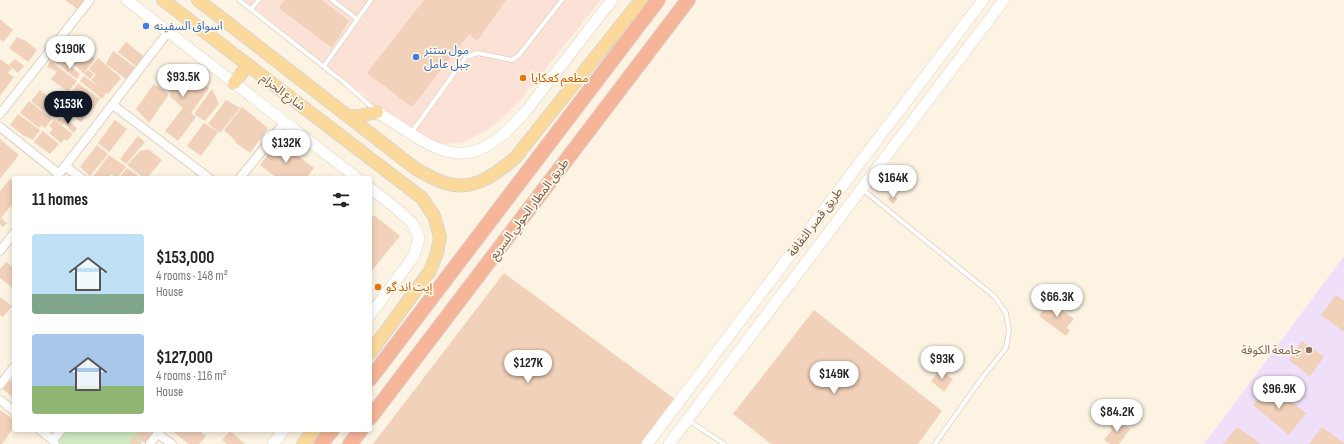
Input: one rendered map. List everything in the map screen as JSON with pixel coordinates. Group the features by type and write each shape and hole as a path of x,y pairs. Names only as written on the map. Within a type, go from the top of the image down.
{"highway":[{"name":"طريق المطار الحولي السريع","path":"372,376 658,0"},
{"name":"طريق المطار الحولي السريع","path":"372,415 688,0"},
{"path":"321,444 330,432"},
{"path":"350,444 359,432"}],"main road":[{"name":"شارع الحزام","path":"163,0 422,198 434,216 440,237 437,253 430,271 372,350"},
{"name":"شارع الحزام","path":"198,0 416,169 444,183 460,186 479,183 498,173 515,158 641,0"},
{"path":"234,83 248,65"},
{"path":"348,116 358,116 377,112"},
{"path":"304,444 313,432"}],"street":[{"path":"0,114 90,0"},
{"path":"127,0 354,176"},
{"path":"377,112 434,147 446,151 460,153 473,152 486,147 512,126 526,110 612,0"},
{"name":"طريق قصر الثقافة","path":"647,444 983,0"},
{"name":"طريق قصر الثقافة","path":"669,444 1004,0"},
{"path":"0,127 58,176 168,32"},
{"path":"113,105 206,176"},
{"path":"242,176 285,122"},
{"path":"65,166 78,176"},
{"path":"372,190 413,224 419,238 414,256 372,309"},
{"path":"0,251 12,236"},
{"path":"0,385 12,370"},
{"path":"0,400 12,409"},
{"path":"42,432 54,442 60,432"},
{"path":"150,444 159,432 172,444"},
{"path":"273,444 282,432"}],"lane":[{"path":"240,0 324,66 377,112"},
{"path":"251,9 258,0"},
{"path":"332,0 357,19"},
{"path":"324,66 371,0"},
{"path":"411,133 466,57 478,53 512,60 519,55 562,0"},
{"path":"862,188 995,297 1006,313 1009,331 1006,348 982,378 935,444"},
{"path":"687,420 724,444"}],"shaded area":[{"path":"244,0 601,0 517,104 488,130 461,143 427,145 376,120 368,114 367,97"},
{"name":"جامعة الكوفة","path":"1344,256 1344,444 1204,444"}],"green space":[{"path":"64,432 149,432 140,444 55,444"}],"building":[{"path":"65,0 87,0 79,10"},
{"path":"284,0 322,0 349,21 332,48 279,8"},
{"name":"مول ستنر جبل عامل","path":"424,0 506,0 477,41 469,34 412,107 367,73"},
{"path":"0,19 13,30 3,42 0,39"},
{"path":"17,37 26,41 37,50 28,62 9,48"},
{"path":"75,42 95,59 84,73 88,70 94,74 90,79 66,57 59,65 54,61 62,51 70,54 71,52 69,49"},
{"path":"126,42 145,57 137,67 118,52"},
{"path":"113,51 136,68 126,79 106,64"},
{"path":"98,58 121,78 102,99 80,81 84,76 101,89 91,80 96,75 89,69"},
{"path":"0,59 12,68 8,73 14,77 0,96"},
{"path":"15,59 24,66 18,73 9,65"},
{"path":"50,61 77,81 68,92 51,79 57,72 47,67"},
{"path":"62,62 65,62 80,74 77,79 60,66"},
{"path":"173,63 184,74 186,71 209,88 191,113 196,117 178,141 165,131 183,108 170,96 171,93 159,84"},
{"path":"78,83 100,99 92,110 71,93"},
{"path":"153,85 169,94 149,123 136,109"},
{"path":"212,89 219,104 205,121 194,114"},
{"path":"40,90 60,106 51,117 31,101"},
{"path":"69,94 90,111 81,122 60,105"},
{"path":"226,100 240,108 220,133 208,124"},
{"path":"29,101 52,119 45,128 41,125 39,128 20,113"},
{"path":"242,107 268,128 250,153 235,142 236,141 224,130"},
{"path":"18,114 40,130 33,140 24,136 10,125"},
{"path":"59,118 63,120 64,118 77,128 74,133 64,123 62,125 57,121"},
{"path":"54,120 73,134 67,141 64,139 61,143 49,133 53,129 49,126"},
{"path":"115,120 127,129 109,152 98,143"},
{"path":"204,123 218,132 201,156 187,146"},
{"path":"43,131 59,144 50,154 34,142"},
{"path":"138,136 145,142 126,164 120,159"},
{"path":"0,139 19,155 0,179"},
{"path":"278,141 314,168 308,176 274,176 260,165"},
{"path":"97,145 108,154 90,176 80,167"},
{"path":"148,149 162,160 149,176 141,176 127,165 140,151"},
{"path":"109,155 126,167 119,176 111,174 110,176 94,176"},
{"path":"127,168 137,175 137,176 121,176"},
{"path":"10,179 12,180 12,204 1,218 7,223 3,227 0,224 0,191"},
{"path":"893,194 897,199 893,204 888,199"},
{"path":"374,215 400,236 372,271 372,218"},
{"path":"6,262 12,266 12,287 0,278 0,269"},
{"path":"504,273 679,402 646,444 373,444"},
{"path":"1336,295 1344,301 1344,332 1321,315"},
{"path":"0,297 12,306 3,317 0,315"},
{"path":"1050,301 1074,319 1066,328 1070,330 1066,336 1039,316"},
{"path":"814,310 942,411 918,444 771,444 733,414"},
{"path":"1302,341 1324,357 1310,376 1289,360"},
{"path":"940,369 953,379 944,392 931,381"},
{"path":"12,380 12,397 0,386"},
{"path":"1269,385 1306,413 1289,435 1253,405"},
{"path":"0,410 12,419 12,430 2,444 0,444"},
{"path":"1116,419 1130,429 1119,444 1110,444 1104,440 1112,430 1110,428"},
{"path":"1237,427 1261,444 1223,444"},
{"path":"1322,427 1344,443 1344,444 1309,444"},
{"path":"138,432 155,433 146,444 135,436"},
{"path":"174,432 201,432 206,436 199,444 189,444"},
{"path":"229,432 231,432 245,444 227,444 222,440"},
{"path":"133,436 142,444 130,444"}],"place":[{"name":"اسواق السفينه","path":"146,26"},
{"name":"مول ستنر جبل عامل","path":"416,57"},
{"name":"مطعم كعكايا","path":"523,78"},
{"name":"إيت اند گو","path":"378,287"},
{"name":"جامعة الكوفة","path":"1309,350"}]}
